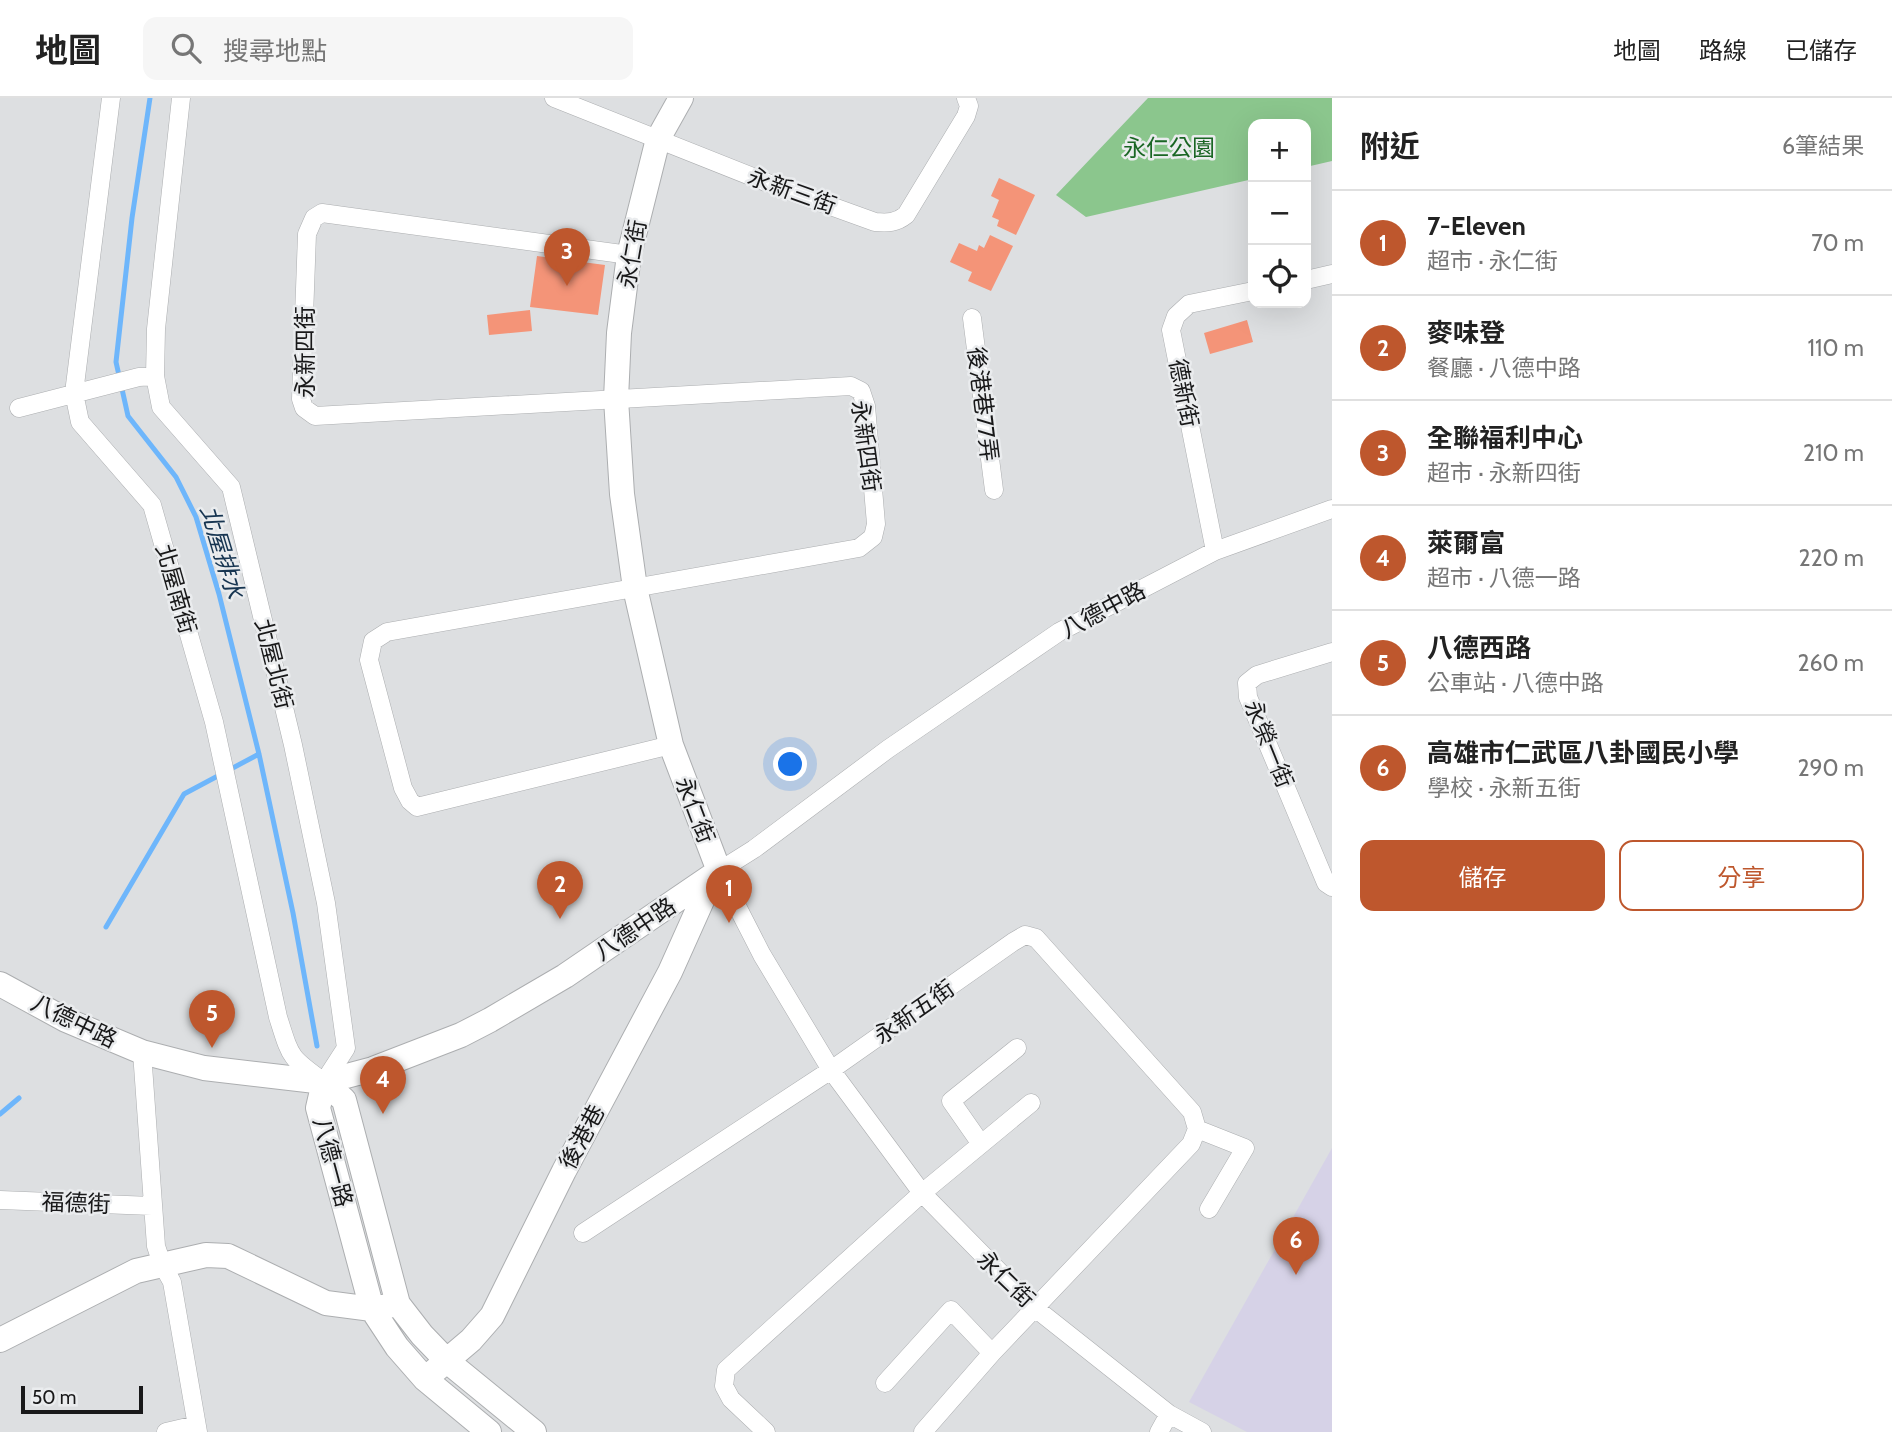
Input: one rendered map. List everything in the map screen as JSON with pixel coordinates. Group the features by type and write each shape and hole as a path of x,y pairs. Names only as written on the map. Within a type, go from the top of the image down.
{"street":[{"name":"北屋南街","path":"111,98 74,393 80,422 152,505 214,722 278,1017 289,1053 294,1060 324,1082"},
{"name":"北屋北街","path":"181,98 156,329 147,376 161,407 231,487 287,718 326,903 346,1048 324,1082"},
{"name":"永新三街","path":"554,98 778,187 875,222 889,223 906,215 966,116 970,101"},
{"name":"永仁街","path":"681,98 658,139 629,255 619,332 616,398 622,494 635,587 671,745 716,873 831,1070 922,1193 1035,1308 1169,1414 1202,1432"},
{"name":"永新四街","path":"629,255 322,212 314,218 307,234 302,399 304,408 314,416 851,386 861,391 866,406 876,524 873,537 859,548 387,632 373,641 369,660 403,788 417,807 671,745"},
{"path":"1311,279 1332,274"},
{"name":"德新街","path":"1215,551 1171,330 1176,316 1189,304 1248,292"},
{"name":"後港巷77弄","path":"972,318 994,489"},
{"path":"19,408 147,376"},
{"name":"八德中路","path":"0,984 66,1020 142,1052 204,1068 324,1082 373,1069 490,1020 565,976 754,849 888,749 1059,632 1215,551 1332,509"},
{"name":"永榮一街","path":"1332,652 1257,675 1247,684 1248,697 1326,883 1332,887"},
{"name":"後港巷","path":"425,1379 492,1316 564,1171 670,972 716,873"},
{"name":"永新五街","path":"583,1233 831,1070 1025,935 1036,937 1192,1112 1197,1129"},
{"path":"981,1144 951,1101 1017,1048"},
{"path":"142,1052 156,1246 172,1282 197,1429 166,1432"},
{"name":"八德一路","path":"489,1432 425,1379 397,1347 372,1309 318,1108 324,1082 344,1100 398,1304 447,1361 534,1432"},
{"path":"766,1432 731,1399 724,1386 726,1370 922,1193 1031,1104"},
{"path":"923,1432 992,1353 1191,1144 1197,1129 1245,1148 1209,1209"},
{"name":"福德街","path":"0,1200 152,1206"},
{"path":"0,1340 136,1271 206,1255 228,1256 326,1303 372,1309 398,1304"},
{"path":"884,1383 951,1310 992,1353"},
{"path":"1159,1432 1169,1414"}],"shaded area":[{"path":"1332,1148 1332,1432 1247,1432 1189,1402"}],"green space":[{"name":"永仁公園","path":"1148,98 1332,98 1332,161 1311,166 1311,119 1248,119 1248,180 1086,217 1056,195"}],"building":[{"path":"999,178 1035,195 1016,235 997,226 999,220 992,217 999,200 991,196"},
{"path":"990,235 1013,246 991,291 968,281 972,272 950,262 959,243 977,251 979,245 984,248"},
{"path":"537,256 605,265 598,315 530,307"},
{"path":"530,310 532,331 489,335 487,315"},
{"path":"1247,320 1253,342 1210,354 1204,333"}],"waterway":[{"name":"北屋排水","path":"150,98 132,218 116,362 128,416 176,477 196,517 219,594 259,754 293,913 317,1046"},
{"name":"北屋排水","path":"106,927 184,794 259,754"},
{"name":"北屋排水","path":"0,1114 19,1098"}],"place":[{"name":"全聯福利中心","path":"567,286"},
{"name":"麥味登","path":"560,919"},
{"name":"7-Eleven","path":"729,923"},
{"name":"八德西路","path":"212,1048"},
{"name":"萊爾富","path":"383,1114"},
{"name":"高雄市仁武區八卦國民小學","path":"1296,1275"}]}
